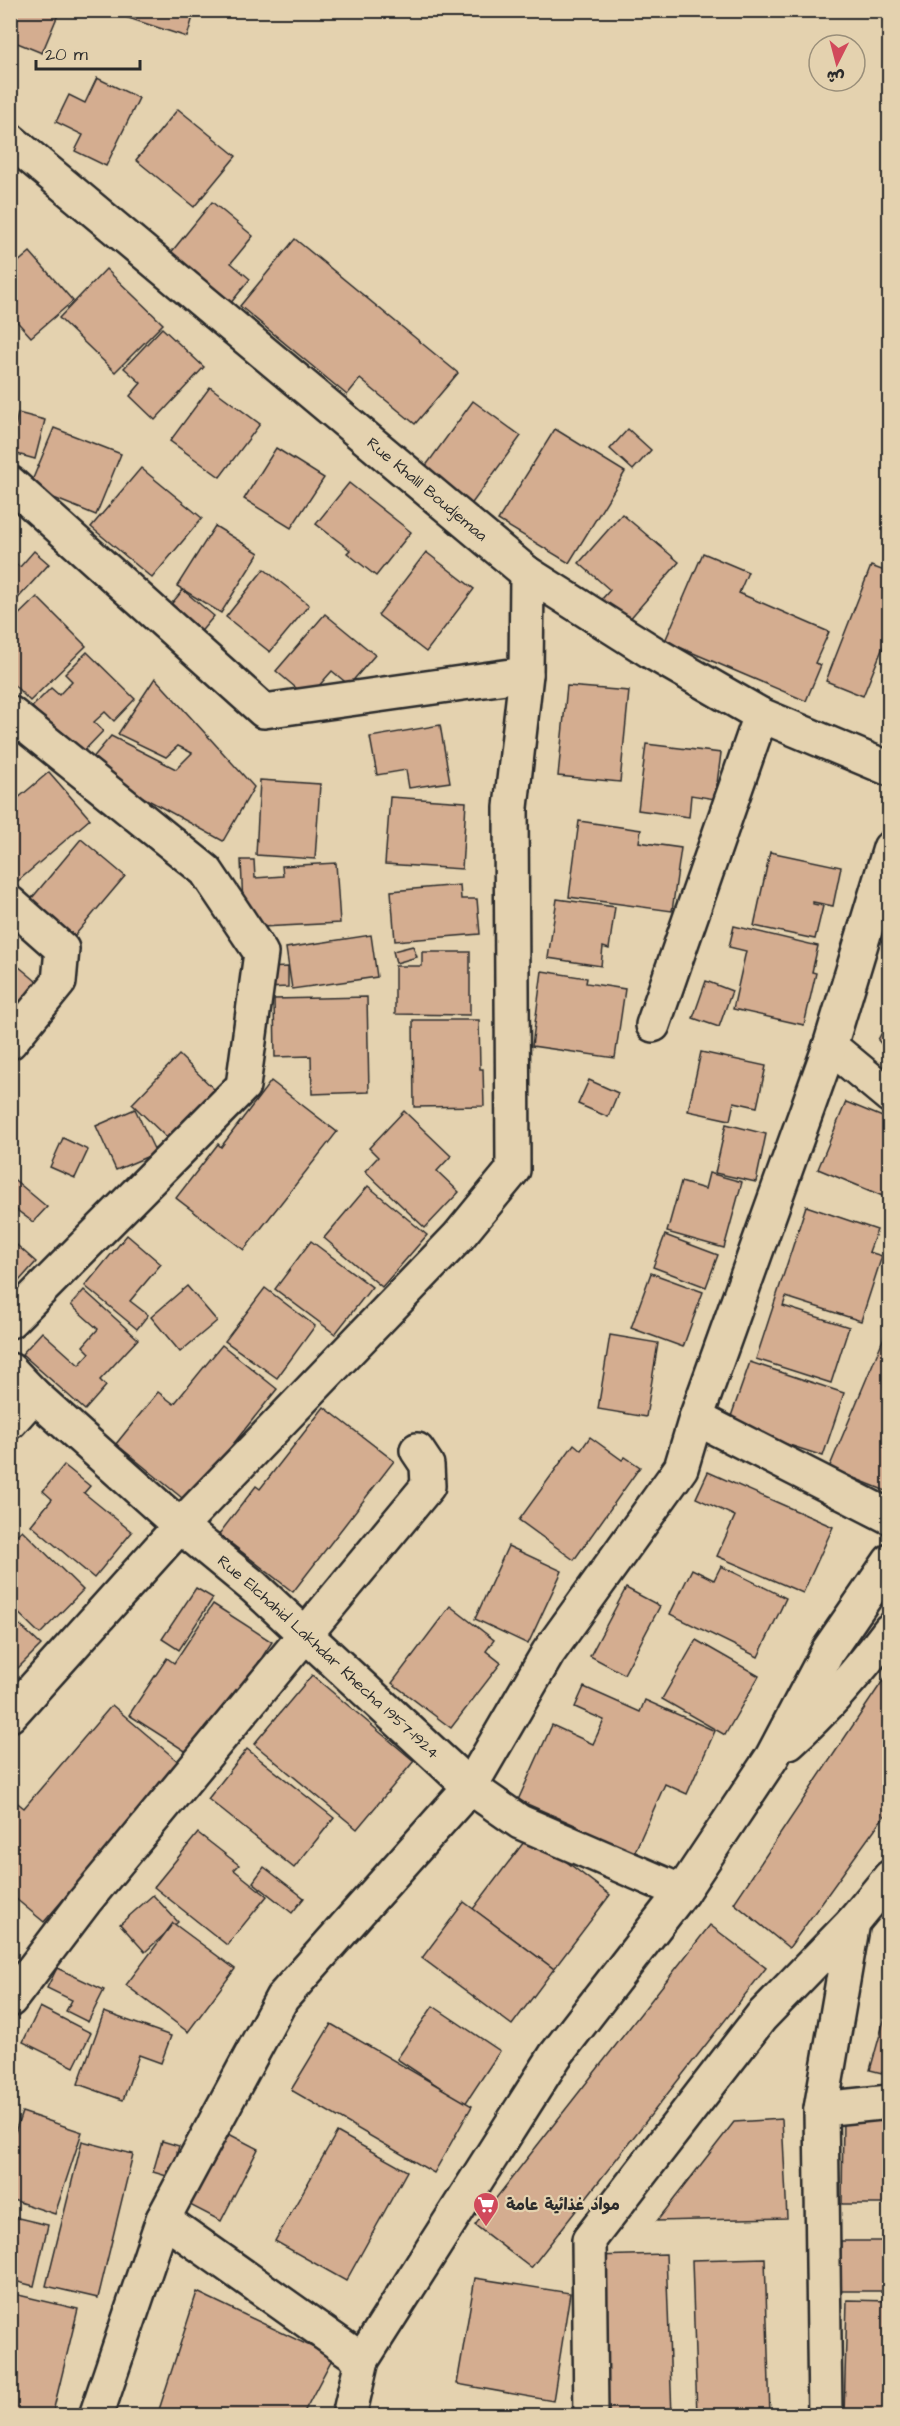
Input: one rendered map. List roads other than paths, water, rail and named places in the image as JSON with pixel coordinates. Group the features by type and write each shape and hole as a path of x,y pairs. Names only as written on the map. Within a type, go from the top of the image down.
{"street":[{"name":"Rue Khalil Boudjemaa","path":"10,140 527,573 655,654 761,715 890,769"},
{"path":"10,483 264,711 526,674"},
{"path":"10,1715 180,1526 458,1237 513,1170 511,807 526,674 527,573"},
{"path":"10,713 206,871 261,953 243,1086 10,1321"},
{"path":"653,1025 761,715"},
{"path":"96,2415 163,2219 282,1998 470,1786 548,1653 681,1468 696,1418 830,1046 890,848"},
{"path":"10,903 62,949 62,964 59,982 10,1042"},
{"path":"830,1046 890,1096"},
{"name":"Rue Elchahid Lakhdar Khecha 1957-1924","path":"10,1370 34,1395 180,1526 254,1587 470,1786 520,1822 682,1892"},
{"path":"10,1422 34,1395"},
{"path":"696,1418 890,1517"},
{"path":"10,2000 85,1901 428,1486 427,1465 417,1450"},
{"path":"349,2415 362,2360 555,2056 682,1892 771,1757 828,1651 890,1561"},
{"path":"771,1757 824,1710 859,1672 890,1630"},
{"path":"591,2415 589,2240 761,2017 853,1922 890,1877"},
{"path":"825,2415 821,2109 853,1922"},
{"path":"821,2109 890,2102"},
{"path":"163,2219 362,2360"}],"place":[{"name":"مواد غذائية عامة","path":"486,2228"}]}
